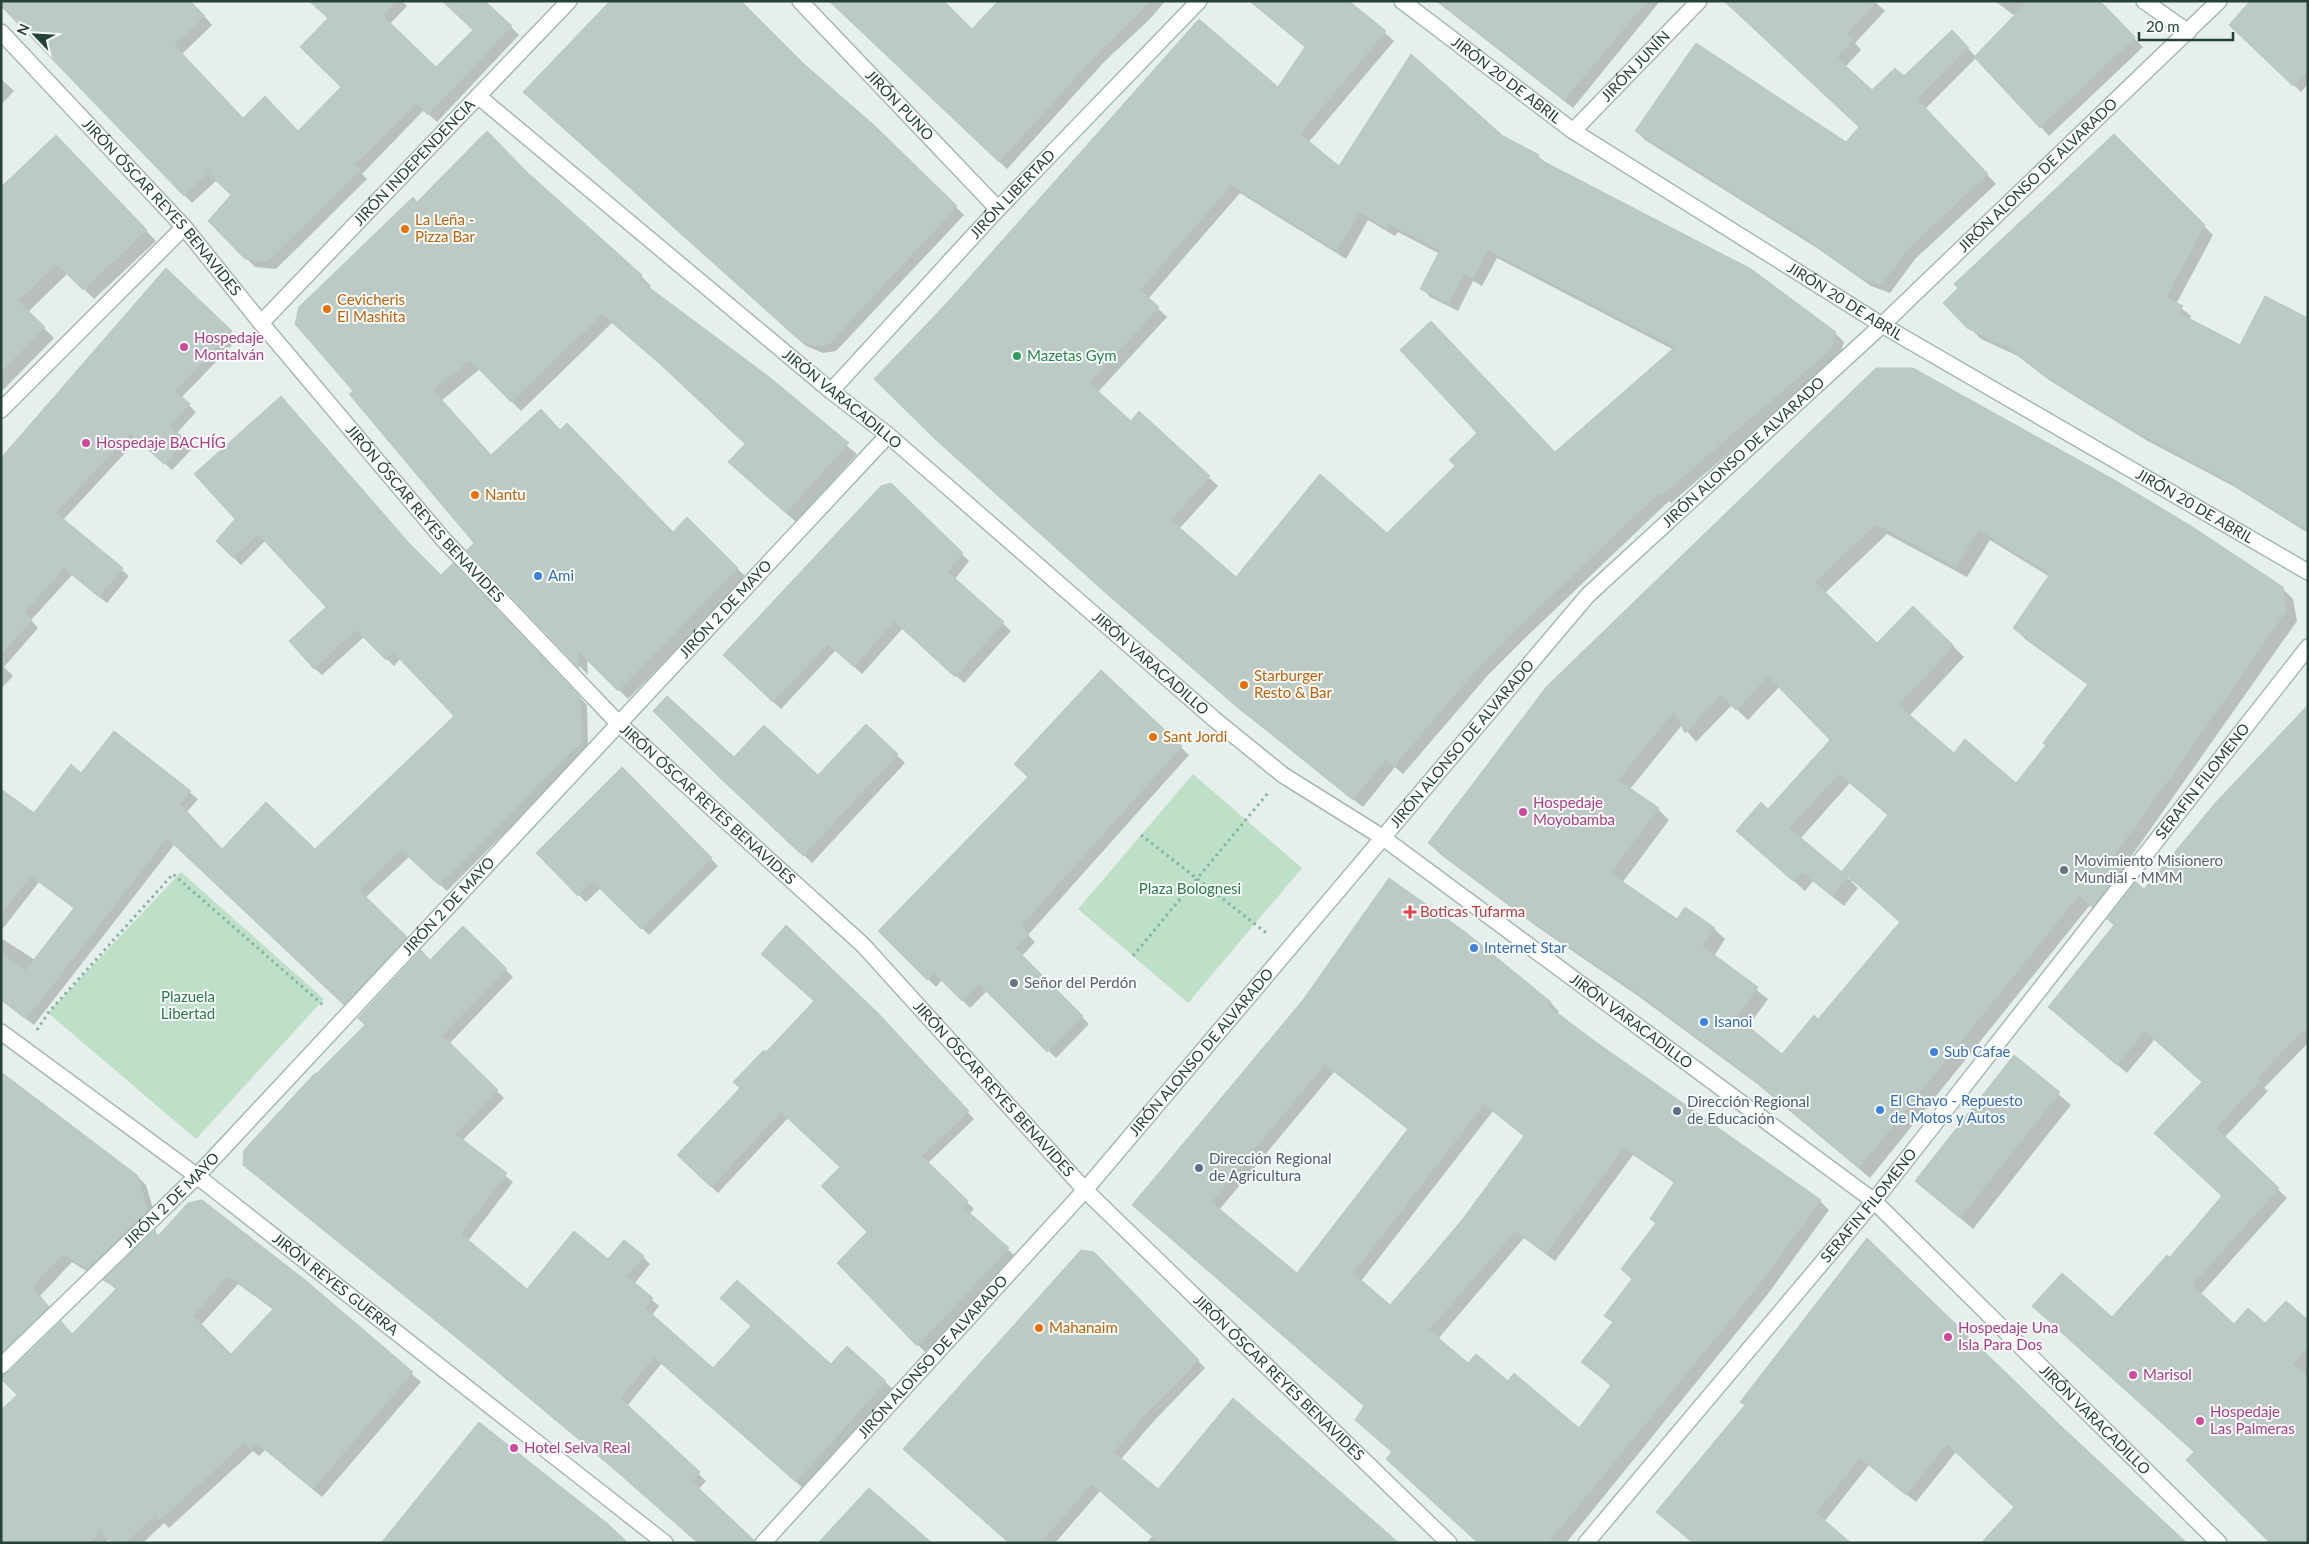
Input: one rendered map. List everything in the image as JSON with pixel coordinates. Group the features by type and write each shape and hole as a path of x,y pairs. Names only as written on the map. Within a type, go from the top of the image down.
{"street":[{"name":"JIRÓN INDEPENDENCIA","path":"261,323 569,1"},
{"name":"JIRÓN PUNO","path":"800,1 998,209"},
{"name":"JIRÓN LIBERTAD","path":"831,391 998,209 1199,1"},
{"name":"JIRÓN 20 DE ABRIL","path":"1402,1 1573,131 1882,325 2308,572"},
{"name":"JIRÓN JUNÍN","path":"1573,131 1699,1"},
{"path":"2144,1 2188,32"},
{"name":"JIRÓN ALONSO DE ALVARADO","path":"763,1543 1085,1190 1588,595 1882,325 2219,1"},
{"name":"JIRÓN ÓSCAR REYES BENAVIDES","path":"1,32 184,227 261,323 443,540 619,724 863,945 1085,1190 1449,1543"},
{"name":"JIRÓN VARACADILLO","path":"478,96 831,391 888,436 1214,719 1283,775 1382,838 1874,1201 2219,1543"},
{"path":"1,410 184,227"},
{"name":"JIRÓN 2 DE MAYO","path":"1,1366 197,1176 888,436"},
{"name":"SERAFIN FILOMENO","path":"1586,1543 1874,1201 2308,647"},
{"name":"JIRÓN REYES GUERRA","path":"1,1032 197,1176 665,1543"}],"path":[{"path":"1133,956 1283,775"},
{"path":"1141,835 1288,951"},
{"path":"24,1049 48,1013 173,874 342,1021"}],"green space":[{"name":"Plaza Bolognesi","path":"1193,774 1302,868 1188,1003 1078,909"},
{"name":"Plazuela Libertad","path":"181,872 324,999 196,1139 48,1013"}],"building":[{"path":"1,1 190,1 205,16 174,45 243,118 265,96 298,131 341,87 300,47 328,18 309,1 396,1 383,16 436,67 473,30 442,1 485,1 512,26 428,115 416,103 355,165 360,170 267,262 245,259 208,221 231,195 208,173 184,196 1,6"},
{"path":"610,1 741,1 805,65 875,126 957,206 829,344 815,346 797,338 523,92"},
{"path":"829,1 944,1 972,29 998,1 1151,1 1096,55 999,162"},
{"path":"1251,1 1349,1 1386,31 1300,134 1339,166 1411,54 1503,136 1539,155 1537,158 1751,269 1836,332 1831,349 1662,495 1659,493 1513,632 1479,667 1394,766 1386,759 1353,800 1229,700 1107,594 936,440 874,379 945,305 1199,19 1278,87 1305,47","holes":["1231,185 1337,251 1359,212 1386,228 1389,224 1440,250 1420,289 1449,303 1464,274 1473,278 1488,250 1675,347 1555,452 1431,321 1400,350 1477,433 1449,460 1455,466 1387,533 1320,474 1236,577 1171,520 1210,476 1139,411 1131,421 1089,383 1159,307 1140,290"]},
{"path":"1438,1 1647,1 1564,100"},
{"path":"1724,1 1877,1 1847,34 1853,40 1837,58 1872,90 1895,68 1904,76 1952,30 1969,48 1917,99 1988,174 1907,250 1881,285 1860,277 1807,239 1635,131 1696,43 1846,142 1859,127"},
{"path":"2028,1 2100,1 2135,37 2040,128 1974,57"},
{"path":"2250,1 2308,1 2308,71 2293,86 2229,25"},
{"path":"487,131 527,172 642,275 639,280 768,376 849,443 786,513 728,462 745,444 660,364 602,314 511,402 470,360 433,390 491,455 541,409 560,430 567,423 673,532 687,517 738,568 618,691 578,651 579,668 467,550 474,543 349,394 353,391 295,324 299,307 413,197 417,202"},
{"path":"2114,134 2205,225 2166,297 2183,306 2179,313 2240,345 2265,296 2308,318 2308,531 2225,479 2136,432 2039,372 2008,347 1967,328 1943,303 1958,288 1954,284"},
{"path":"56,135 147,230 83,290 57,264 18,301 45,327 1,372 1,187"},
{"path":"166,268 232,331 175,391 190,404 170,426 186,440 164,464 130,433 56,513 123,568 99,597 64,568 25,612 32,620 1,655 1,458"},
{"path":"1876,368 1913,368 2118,482 2191,526 2283,587 2287,610 2111,860 2122,869 2092,907 2079,895 1859,1168 1744,1072 1629,987 1524,916 1428,843 1547,686","holes":["1876,524 1956,567 1979,530 2050,574 2013,628 2088,684 2043,743 2046,745 2016,783 1965,739 1954,753 1898,705 1954,646 1913,606 1877,643 1815,582","1768,676 1830,740 1768,809 1761,802 1736,831 1793,881 1802,872 1832,896 1848,877 1789,828 1839,774 1888,815 1842,871 1900,922 1818,1019 1814,1015 1782,1054 1737,1017 1758,987 1702,946 1715,928 1685,907 1677,919 1610,873 1659,808 1618,780 1674,711 1685,733 1721,695 1736,710"]},
{"path":"281,396 409,543 441,575 453,563 580,697 582,741 439,885 401,850 359,890 407,937 344,1005 167,838 26,1019 1,1000 1,952 25,971 74,908 31,876 1,914 1,789 34,813 71,764 81,773 114,731 191,791 180,804 222,849 266,802 315,849 454,716 393,652 386,660 356,630 314,669 289,641 326,607 258,534 233,558 216,541 235,519 194,474"},
{"path":"891,483 963,553 948,572 1004,622 955,677 894,621 854,667 828,644 773,702 723,655 881,486"},
{"path":"1101,670 1182,746 1021,926 1029,934 1015,948 1083,1016 1047,1052 979,984 962,1001 934,973 927,980 878,931 1028,777 1014,764"},
{"path":"667,696 734,757 764,725 818,775 866,724 898,754 803,856 718,776 653,711"},
{"path":"2308,705 2308,1026 2257,1078 2260,1081 2216,1128 2279,1188 2192,1285 2234,1324 2248,1308 2265,1323 2286,1301 2308,1320 2308,1348 2293,1364 2308,1378 2308,1543 2270,1543 2186,1460 2194,1452 2032,1306 2062,1273 2112,1317 2167,1255 2170,1257 2222,1196 2154,1133 2202,1082 2145,1031 2117,1065 2048,1007 2114,925 2107,919 2136,882 2144,889 2217,801"},
{"path":"622,767 712,858 641,929 592,881 578,896 536,853"},
{"path":"1389,878 1468,934 1551,1002 1548,1006 1593,1040 1821,1200 1758,1286 1548,1543 1478,1543 1386,1459 1392,1452 1355,1420 1364,1406 1132,1205 1303,1000","holes":["1325,1064 1408,1129 1297,1273 1211,1202","1484,1104 1524,1136 1462,1220 1390,1305 1353,1273","1624,1147 1675,1181 1650,1219 1656,1223 1621,1269 1632,1279 1604,1316 1613,1322 1581,1362 1611,1385 1579,1428 1514,1373 1508,1381 1476,1354 1468,1363 1429,1330 1515,1231 1546,1253"]},
{"path":"786,925 878,1013 969,1111 922,1156 968,1201 963,1207 1009,1248 917,1346 837,1263 867,1232 821,1186 840,1167 781,1112 711,1187 677,1155 740,1088 733,1082 764,1050 766,1052 814,1001 761,954"},
{"path":"463,926 507,969 442,1035 498,1090 455,1134 507,1173 461,1234 527,1289 574,1231 608,1259 624,1240 644,1256 627,1276 653,1298 645,1308 713,1368 751,1326 720,1298 737,1280 831,1364 847,1346 886,1381 796,1482 654,1357 620,1398 700,1472 692,1482 754,1540 754,1543 698,1543 607,1463 474,1352 243,1165 244,1150 315,1073 365,1025 358,1018 421,950 430,960"},
{"path":"2014,1055 2060,1092 1960,1218 1915,1181"},
{"path":"1,1072 137,1175 148,1210 87,1269 63,1254 32,1287 49,1307 1,1353"},
{"path":"202,1200 304,1279 413,1372 313,1489 256,1442 250,1449 244,1443 160,1520 155,1515 125,1543 112,1543 100,1531 89,1543 1,1543 1,1410 17,1395 1,1379 1,1375 8,1373 61,1321 72,1334 117,1288 103,1280 155,1230 157,1237 188,1203","holes":["228,1276 274,1308 231,1354 193,1316"]},
{"path":"1867,1238 2062,1427 2187,1543 1981,1543 2014,1507 1947,1444 1906,1495 1860,1458 1816,1513 1851,1543 1693,1543 1656,1512 1745,1405 1740,1402"},
{"path":"1081,1250 1094,1252 1199,1360 1145,1414 1114,1452 1158,1489 1233,1398 1399,1543 1160,1543 1092,1484 1040,1543 1009,1543 903,1449"},
{"path":"479,1422 608,1524 628,1543 381,1543"},
{"path":"869,1488 932,1543 818,1543"}],"place":[{"name":"La Leña - Pizza Bar","path":"405,229"},
{"name":"Cevicheris El Mashita","path":"327,309"},
{"name":"Hospedaje Montalván","path":"184,347"},
{"name":"Mazetas Gym","path":"1017,356"},
{"name":"Hospedaje BACHÍG","path":"86,443"},
{"name":"Nantu","path":"475,495"},
{"name":"Ami","path":"538,576"},
{"name":"Starburger Resto & Bar","path":"1244,685"},
{"name":"Sant Jordi","path":"1153,737"},
{"name":"Hospedaje Moyobamba","path":"1523,812"},
{"name":"Movimiento Misionero Mundial - MMM","path":"2064,870"},
{"name":"Boticas Tufarma","path":"1410,912"},
{"name":"Internet Star","path":"1474,948"},
{"name":"Señor del Perdón","path":"1014,983"},
{"name":"Isanoi","path":"1704,1022"},
{"name":"Sub Cafae","path":"1934,1052"},
{"name":"El Chavo - Repuesto de Motos y Autos","path":"1880,1110"},
{"name":"Dirección Regional de Educación","path":"1677,1111"},
{"name":"Dirección Regional de Agricultura","path":"1199,1168"},
{"name":"Mahanaim","path":"1039,1328"},
{"name":"Hospedaje Una Isla Para Dos","path":"1948,1337"},
{"name":"Marisol","path":"2133,1375"},
{"name":"Hospedaje Las Palmeras","path":"2200,1421"},
{"name":"Hotel Selva Real","path":"514,1448"}]}
